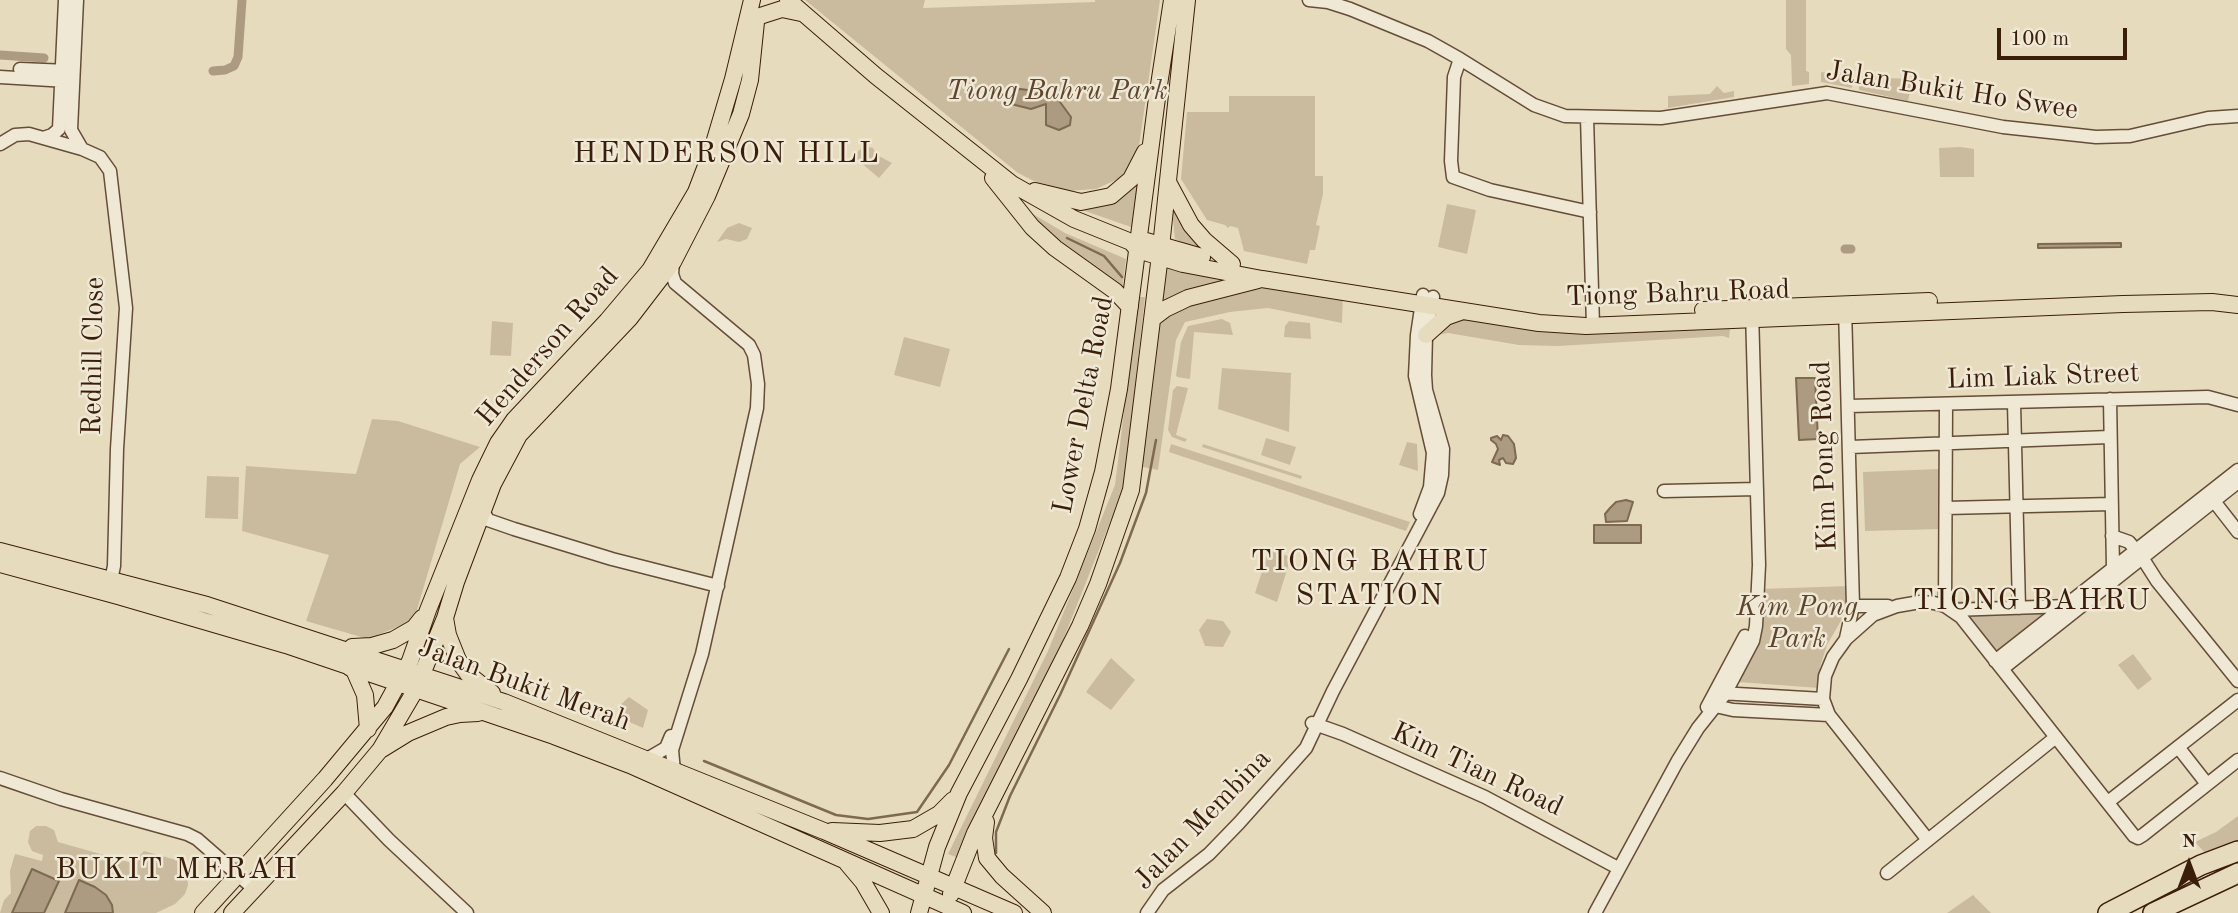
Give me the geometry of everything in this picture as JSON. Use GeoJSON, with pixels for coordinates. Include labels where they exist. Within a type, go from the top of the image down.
{"type":"FeatureCollection","features":[{"type":"Feature","properties":{"kind":"highway"},"geometry":{"type":"LineString","coordinates":[[2108,913],[2201,865],[2238,851]]}},
{"type":"Feature","properties":{"kind":"highway"},"geometry":{"type":"LineString","coordinates":[[2153,913],[2238,873]]}},
{"type":"Feature","properties":{"kind":"main road","name":"Henderson Road"},"geometry":{"type":"LineString","coordinates":[[203,913],[411,679],[428,610],[480,480],[498,443],[514,420],[607,321],[650,270],[696,192],[725,111],[750,0]]}},
{"type":"Feature","properties":{"kind":"main road","name":"Henderson Road"},"geometry":{"type":"LineString","coordinates":[[232,913],[344,793],[380,750],[411,679],[445,618],[493,484],[519,435],[604,347],[673,262],[707,196],[741,114],[750,80],[760,0]]}},
{"type":"Feature","properties":{"kind":"main road","name":"Tiong Bahru Road"},"geometry":{"type":"LineString","coordinates":[[788,0],[876,76],[1012,184],[1074,219],[1136,244],[1262,279],[1593,320]]}},
{"type":"Feature","properties":{"kind":"main road","name":"Lower Delta Road"},"geometry":{"type":"LineString","coordinates":[[919,913],[937,847],[960,793],[1068,578],[1087,529],[1103,472],[1119,389],[1136,244],[1172,0]]}},
{"type":"Feature","properties":{"kind":"main road","name":"Lower Delta Road"},"geometry":{"type":"LineString","coordinates":[[946,909],[975,833],[1080,626],[1098,584],[1131,490],[1153,318],[1187,0]]}},
{"type":"Feature","properties":{"kind":"main road"},"geometry":{"type":"LineString","coordinates":[[757,17],[782,9],[807,15]]}},
{"type":"Feature","properties":{"kind":"main road"},"geometry":{"type":"LineString","coordinates":[[1012,184],[1081,202],[1111,196],[1130,179],[1152,137]]}},
{"type":"Feature","properties":{"kind":"main road"},"geometry":{"type":"LineString","coordinates":[[984,164],[1032,227],[1055,248],[1115,291],[1130,307]]}},
{"type":"Feature","properties":{"kind":"main road"},"geometry":{"type":"LineString","coordinates":[[1168,182],[1191,225],[1232,264]]}},
{"type":"Feature","properties":{"kind":"main road","name":"Tiong Bahru Road"},"geometry":{"type":"LineString","coordinates":[[1160,252],[1539,323],[2178,294],[2238,297]]}},
{"type":"Feature","properties":{"kind":"main road"},"geometry":{"type":"LineString","coordinates":[[1153,318],[1188,298],[1262,279]]}},
{"type":"Feature","properties":{"kind":"main road","name":"Tiong Bahru Road"},"geometry":{"type":"LineString","coordinates":[[1845,309],[2212,302],[2238,305]]}},
{"type":"Feature","properties":{"kind":"main road"},"geometry":{"type":"LineString","coordinates":[[1426,335],[1446,317],[1465,310]]}},
{"type":"Feature","properties":{"kind":"main road","name":"Jalan Bukit Merah"},"geometry":{"type":"LineString","coordinates":[[0,551],[207,606],[341,648],[486,713],[594,750],[925,896],[946,909],[963,913]]}},
{"type":"Feature","properties":{"kind":"main road","name":"Jalan Bukit Merah"},"geometry":{"type":"LineString","coordinates":[[0,564],[179,614],[347,666],[504,702],[824,831],[1014,913]]}},
{"type":"Feature","properties":{"kind":"main road"},"geometry":{"type":"LineString","coordinates":[[341,648],[384,644],[414,628],[428,610]]}},
{"type":"Feature","properties":{"kind":"main road"},"geometry":{"type":"LineString","coordinates":[[445,618],[457,660],[468,674],[504,702]]}},
{"type":"Feature","properties":{"kind":"main road"},"geometry":{"type":"LineString","coordinates":[[347,666],[354,670],[365,695],[368,729]]}},
{"type":"Feature","properties":{"kind":"main road"},"geometry":{"type":"LineString","coordinates":[[380,750],[408,733],[446,717],[486,713]]}},
{"type":"Feature","properties":{"kind":"main road"},"geometry":{"type":"LineString","coordinates":[[824,831],[880,833],[913,829],[939,814],[960,793]]}},
{"type":"Feature","properties":{"kind":"main road"},"geometry":{"type":"LineString","coordinates":[[989,809],[984,838],[988,858],[1002,876],[1043,913]]}},
{"type":"Feature","properties":{"kind":"main road"},"geometry":{"type":"LineString","coordinates":[[846,861],[863,882],[881,913]]}},
{"type":"Feature","properties":{"kind":"street"},"geometry":{"type":"LineString","coordinates":[[65,0],[71,130],[82,149]]}},
{"type":"Feature","properties":{"kind":"street"},"geometry":{"type":"LineString","coordinates":[[43,138],[59,129],[77,0]]}},
{"type":"Feature","properties":{"kind":"street","name":"Jalan Bukit Ho Swee"},"geometry":{"type":"LineString","coordinates":[[1309,0],[1328,2],[1372,17],[1434,44],[1542,110],[1565,117],[1661,118],[1827,93],[2003,127],[2104,137],[2142,134],[2208,118],[2238,116]]}},
{"type":"Feature","properties":{"kind":"street"},"geometry":{"type":"LineString","coordinates":[[1460,59],[1454,78],[1451,160],[1453,177],[1490,190],[1590,212]]}},
{"type":"Feature","properties":{"kind":"street"},"geometry":{"type":"LineString","coordinates":[[0,68],[67,76]]}},
{"type":"Feature","properties":{"kind":"street"},"geometry":{"type":"LineString","coordinates":[[0,77],[67,76]]}},
{"type":"Feature","properties":{"kind":"street"},"geometry":{"type":"LineString","coordinates":[[1587,117],[1593,320]]}},
{"type":"Feature","properties":{"kind":"street","name":"Redhill Close"},"geometry":{"type":"LineString","coordinates":[[0,144],[15,135],[43,138],[100,157],[110,171],[126,308],[117,449],[114,566],[111,580]]}},
{"type":"Feature","properties":{"kind":"street"},"geometry":{"type":"LineString","coordinates":[[647,759],[659,753],[670,741],[688,688],[715,588],[757,408],[757,369],[749,345],[675,283],[672,274],[673,262]]}},
{"type":"Feature","properties":{"kind":"street"},"geometry":{"type":"LineString","coordinates":[[652,291],[671,288],[705,312],[745,347],[752,366],[752,407],[700,661],[674,743],[674,771]]}},
{"type":"Feature","properties":{"kind":"street","name":"Jalan Membina"},"geometry":{"type":"LineString","coordinates":[[1140,913],[1159,887],[1206,850],[1301,745],[1424,514],[1438,494],[1443,465],[1440,436],[1426,390],[1427,300]]}},
{"type":"Feature","properties":{"kind":"street","name":"Jalan Membina"},"geometry":{"type":"LineString","coordinates":[[1424,514],[1433,453],[1415,376],[1427,300]]}},
{"type":"Feature","properties":{"kind":"street","name":"Kim Pong Road"},"geometry":{"type":"LineString","coordinates":[[1845,309],[1853,606],[1846,639]]}},
{"type":"Feature","properties":{"kind":"street"},"geometry":{"type":"LineString","coordinates":[[1595,913],[1698,718],[1712,706],[1735,678],[1750,648],[1756,626],[1748,313]]}},
{"type":"Feature","properties":{"kind":"street","name":"Lim Liak Street"},"geometry":{"type":"LineString","coordinates":[[1849,406],[2208,397],[2238,405]]}},
{"type":"Feature","properties":{"kind":"street"},"geometry":{"type":"LineString","coordinates":[[2110,399],[2113,569]]}},
{"type":"Feature","properties":{"kind":"street"},"geometry":{"type":"LineString","coordinates":[[2014,403],[2019,608]]}},
{"type":"Feature","properties":{"kind":"street"},"geometry":{"type":"LineString","coordinates":[[1946,404],[1949,608]]}},
{"type":"Feature","properties":{"kind":"street"},"geometry":{"type":"LineString","coordinates":[[1850,447],[2109,438]]}},
{"type":"Feature","properties":{"kind":"street"},"geometry":{"type":"LineString","coordinates":[[1999,665],[2138,559],[2211,497],[2238,470]]}},
{"type":"Feature","properties":{"kind":"street"},"geometry":{"type":"LineString","coordinates":[[2211,497],[2238,482]]}},
{"type":"Feature","properties":{"kind":"street"},"geometry":{"type":"LineString","coordinates":[[1664,491],[1753,489]]}},
{"type":"Feature","properties":{"kind":"street"},"geometry":{"type":"LineString","coordinates":[[2211,497],[2238,532]]}},
{"type":"Feature","properties":{"kind":"street"},"geometry":{"type":"LineString","coordinates":[[1946,508],[2111,503]]}},
{"type":"Feature","properties":{"kind":"street"},"geometry":{"type":"LineString","coordinates":[[480,518],[715,588]]}},
{"type":"Feature","properties":{"kind":"street"},"geometry":{"type":"LineString","coordinates":[[2112,536],[2129,542],[2138,559],[2238,681]]}},
{"type":"Feature","properties":{"kind":"street"},"geometry":{"type":"LineString","coordinates":[[1999,665],[2113,569],[2138,559]]}},
{"type":"Feature","properties":{"kind":"street"},"geometry":{"type":"LineString","coordinates":[[1721,693],[1749,624],[1755,565]]}},
{"type":"Feature","properties":{"kind":"street"},"geometry":{"type":"LineString","coordinates":[[1928,840],[1829,715],[1823,699],[1825,676],[1833,657],[1846,639],[1873,615],[1920,601],[1949,608],[2068,606]]}},
{"type":"Feature","properties":{"kind":"street"},"geometry":{"type":"LineString","coordinates":[[1853,606],[1897,606]]}},
{"type":"Feature","properties":{"kind":"street"},"geometry":{"type":"LineString","coordinates":[[1949,608],[1961,617],[2134,836],[2138,838],[2238,760]]}},
{"type":"Feature","properties":{"kind":"street"},"geometry":{"type":"LineString","coordinates":[[1735,678],[1744,696]]}},
{"type":"Feature","properties":{"kind":"street"},"geometry":{"type":"LineString","coordinates":[[1721,693],[1823,699]]}},
{"type":"Feature","properties":{"kind":"street"},"geometry":{"type":"LineString","coordinates":[[2108,803],[2238,700]]}},
{"type":"Feature","properties":{"kind":"street"},"geometry":{"type":"LineString","coordinates":[[1712,706],[1733,710],[1829,715]]}},
{"type":"Feature","properties":{"kind":"street","name":"Jalan Membina"},"geometry":{"type":"LineString","coordinates":[[1147,913],[1163,890],[1209,854],[1270,790],[1306,748],[1314,723]]}},
{"type":"Feature","properties":{"kind":"street","name":"Kim Tian Road"},"geometry":{"type":"LineString","coordinates":[[1314,723],[1485,797],[1619,868]]}},
{"type":"Feature","properties":{"kind":"street"},"geometry":{"type":"LineString","coordinates":[[1887,873],[2056,737]]}},
{"type":"Feature","properties":{"kind":"street"},"geometry":{"type":"LineString","coordinates":[[2178,747],[2207,784]]}},
{"type":"Feature","properties":{"kind":"street"},"geometry":{"type":"LineString","coordinates":[[0,778],[61,799],[187,834],[197,839],[253,888]]}},
{"type":"Feature","properties":{"kind":"street"},"geometry":{"type":"LineString","coordinates":[[344,793],[389,840],[467,913]]}},
{"type":"Feature","properties":{"kind":"green space","name":"Tiong Bahru Park"},"geometry":{"type":"Polygon","coordinates":[[[805,0],[925,0],[923,8],[1095,0],[1160,0],[1138,153],[1131,167],[1118,179],[1096,189],[1067,191],[1034,181],[1018,173],[805,0]]]}},
{"type":"Feature","properties":{"kind":"green space"},"geometry":{"type":"Polygon","coordinates":[[[1786,0],[1806,0],[1806,71],[1809,72],[1809,84],[1792,86],[1791,55],[1786,49],[1786,0]]]}},
{"type":"Feature","properties":{"kind":"green space"},"geometry":{"type":"Polygon","coordinates":[[[1821,72],[1852,75],[1852,88],[1821,82],[1821,72]]]}},
{"type":"Feature","properties":{"kind":"green space"},"geometry":{"type":"Polygon","coordinates":[[[1859,73],[1883,73],[1884,78],[1913,79],[1908,101],[1859,90],[1859,73]]]}},
{"type":"Feature","properties":{"kind":"green space"},"geometry":{"type":"Polygon","coordinates":[[[1717,86],[1724,93],[1734,91],[1734,97],[1668,108],[1668,96],[1710,94],[1717,86]]]}},
{"type":"Feature","properties":{"kind":"green space"},"geometry":{"type":"Polygon","coordinates":[[[1229,96],[1315,96],[1315,176],[1323,176],[1323,194],[1316,225],[1320,226],[1315,250],[1310,250],[1307,264],[1244,251],[1238,228],[1228,228],[1207,220],[1181,179],[1187,112],[1229,112],[1229,96]]]}},
{"type":"Feature","properties":{"kind":"green space"},"geometry":{"type":"Polygon","coordinates":[[[864,146],[873,148],[877,155],[892,163],[879,178],[853,156],[864,146]]]}},
{"type":"Feature","properties":{"kind":"green space"},"geometry":{"type":"Polygon","coordinates":[[[1939,148],[1974,149],[1974,177],[1940,177],[1939,148]]]}},
{"type":"Feature","properties":{"kind":"green space"},"geometry":{"type":"Polygon","coordinates":[[[1139,174],[1131,227],[1039,195],[1103,199],[1139,174]]]}},
{"type":"Feature","properties":{"kind":"green space"},"geometry":{"type":"Polygon","coordinates":[[[1171,199],[1215,256],[1175,239],[1171,199]]]}},
{"type":"Feature","properties":{"kind":"green space"},"geometry":{"type":"Polygon","coordinates":[[[1447,204],[1476,210],[1467,254],[1438,247],[1447,204]]]}},
{"type":"Feature","properties":{"kind":"green space"},"geometry":{"type":"Polygon","coordinates":[[[1023,208],[1065,233],[1126,259],[1122,291],[1059,244],[1023,208]]]}},
{"type":"Feature","properties":{"kind":"green space"},"geometry":{"type":"Polygon","coordinates":[[[739,223],[752,228],[747,239],[739,242],[726,239],[717,242],[727,228],[739,223]]]}},
{"type":"Feature","properties":{"kind":"green space"},"geometry":{"type":"Polygon","coordinates":[[[1161,267],[1343,294],[1342,323],[1268,308],[1230,312],[1185,322],[1176,340],[1158,470],[1138,466],[1161,267]]]}},
{"type":"Feature","properties":{"kind":"green space"},"geometry":{"type":"Polygon","coordinates":[[[1138,297],[1145,297],[1124,487],[1057,655],[956,857],[948,854],[1048,651],[1115,485],[1138,297]]]}},
{"type":"Feature","properties":{"kind":"green space"},"geometry":{"type":"Polygon","coordinates":[[[1466,318],[1527,329],[1585,332],[1730,329],[1729,338],[1723,336],[1558,346],[1519,345],[1448,333],[1438,335],[1454,320],[1466,318]]]}},
{"type":"Feature","properties":{"kind":"green space"},"geometry":{"type":"Polygon","coordinates":[[[1222,319],[1230,323],[1233,335],[1194,332],[1190,379],[1177,377],[1181,342],[1188,326],[1222,319]]]}},
{"type":"Feature","properties":{"kind":"green space"},"geometry":{"type":"Polygon","coordinates":[[[492,321],[513,323],[511,356],[490,355],[492,321]]]}},
{"type":"Feature","properties":{"kind":"green space"},"geometry":{"type":"Polygon","coordinates":[[[1289,321],[1310,323],[1311,339],[1284,337],[1285,326],[1289,321]]]}},
{"type":"Feature","properties":{"kind":"green space"},"geometry":{"type":"Polygon","coordinates":[[[904,337],[950,349],[940,387],[894,375],[904,337]]]}},
{"type":"Feature","properties":{"kind":"green space"},"geometry":{"type":"Polygon","coordinates":[[[1222,368],[1291,373],[1289,432],[1218,409],[1222,368]]]}},
{"type":"Feature","properties":{"kind":"green space"},"geometry":{"type":"Polygon","coordinates":[[[1177,386],[1188,388],[1176,435],[1187,439],[1185,442],[1172,437],[1168,430],[1173,390],[1177,386]]]}},
{"type":"Feature","properties":{"kind":"green space"},"geometry":{"type":"Polygon","coordinates":[[[372,419],[398,421],[480,447],[460,464],[414,620],[368,639],[306,621],[329,555],[242,531],[246,466],[356,474],[372,419]]]}},
{"type":"Feature","properties":{"kind":"green space"},"geometry":{"type":"Polygon","coordinates":[[[1266,438],[1296,447],[1290,465],[1261,455],[1266,438]]]}},
{"type":"Feature","properties":{"kind":"green space"},"geometry":{"type":"Polygon","coordinates":[[[1407,442],[1417,444],[1418,471],[1399,465],[1407,442]]]}},
{"type":"Feature","properties":{"kind":"green space"},"geometry":{"type":"Polygon","coordinates":[[[1171,444],[1410,522],[1406,531],[1169,452],[1171,444]]]}},
{"type":"Feature","properties":{"kind":"green space"},"geometry":{"type":"Polygon","coordinates":[[[1203,444],[1302,476],[1301,479],[1202,447],[1203,444]]]}},
{"type":"Feature","properties":{"kind":"green space"},"geometry":{"type":"Polygon","coordinates":[[[1939,469],[1941,529],[1865,531],[1863,472],[1939,469]]]}},
{"type":"Feature","properties":{"kind":"green space"},"geometry":{"type":"Polygon","coordinates":[[[207,476],[239,477],[238,519],[205,518],[207,476]]]}},
{"type":"Feature","properties":{"kind":"green space"},"geometry":{"type":"Polygon","coordinates":[[[1269,550],[1291,557],[1277,602],[1255,593],[1269,550]]]}},
{"type":"Feature","properties":{"kind":"green space","name":"Kim Pong Park"},"geometry":{"type":"Polygon","coordinates":[[[1849,586],[1850,605],[1827,645],[1820,667],[1819,688],[1738,682],[1755,647],[1760,589],[1849,586]]]}},
{"type":"Feature","properties":{"kind":"green space"},"geometry":{"type":"Polygon","coordinates":[[[2064,599],[1996,654],[1957,601],[2064,599]]]}},
{"type":"Feature","properties":{"kind":"green space"},"geometry":{"type":"Polygon","coordinates":[[[1207,619],[1223,621],[1231,632],[1223,647],[1205,646],[1199,630],[1207,619]]]}},
{"type":"Feature","properties":{"kind":"green space"},"geometry":{"type":"Polygon","coordinates":[[[2133,654],[2152,679],[2138,690],[2118,665],[2133,654]]]}},
{"type":"Feature","properties":{"kind":"green space"},"geometry":{"type":"Polygon","coordinates":[[[1111,658],[1135,680],[1111,710],[1086,692],[1111,658]]]}},
{"type":"Feature","properties":{"kind":"green space"},"geometry":{"type":"Polygon","coordinates":[[[629,697],[648,710],[643,728],[627,721],[617,708],[629,697]]]}},
{"type":"Feature","properties":{"kind":"green space"},"geometry":{"type":"Polygon","coordinates":[[[2238,816],[2238,842],[2207,855],[2195,842],[2216,832],[2238,816]]]}},
{"type":"Feature","properties":{"kind":"green space"},"geometry":{"type":"Polygon","coordinates":[[[36,826],[46,826],[54,830],[58,842],[132,863],[144,851],[180,861],[187,875],[185,894],[175,904],[156,913],[113,913],[112,905],[80,881],[65,913],[44,913],[59,881],[33,869],[12,913],[0,913],[4,900],[11,893],[10,871],[15,854],[42,861],[43,855],[32,851],[28,842],[30,831],[36,826]]]}},
{"type":"Feature","properties":{"kind":"green space"},"geometry":{"type":"Polygon","coordinates":[[[1973,895],[1991,913],[1947,913],[1973,895]]]}},
{"type":"Feature","properties":{"kind":"shaded area"},"geometry":{"type":"Polygon","coordinates":[[[1020,89],[1028,90],[1034,95],[1042,91],[1057,92],[1060,102],[1071,117],[1070,125],[1059,130],[1046,125],[1046,104],[1031,109],[1011,104],[1008,94],[1020,89]]]}},
{"type":"Feature","properties":{"kind":"shaded area"},"geometry":{"type":"Polygon","coordinates":[[[2121,243],[2121,247],[2038,248],[2038,244],[2121,243]]]}},
{"type":"Feature","properties":{"kind":"shaded area"},"geometry":{"type":"Polygon","coordinates":[[[1796,378],[1815,378],[1818,439],[1799,440],[1796,378]]]}},
{"type":"Feature","properties":{"kind":"shaded area"},"geometry":{"type":"Polygon","coordinates":[[[1503,435],[1508,436],[1514,444],[1516,458],[1513,464],[1506,463],[1503,458],[1499,460],[1500,465],[1492,462],[1498,449],[1491,438],[1497,436],[1501,440],[1503,435]]]}},
{"type":"Feature","properties":{"kind":"shaded area"},"geometry":{"type":"Polygon","coordinates":[[[1616,502],[1633,502],[1627,521],[1606,522],[1605,514],[1610,508],[1616,502]]]}},
{"type":"Feature","properties":{"kind":"shaded area"},"geometry":{"type":"Polygon","coordinates":[[[1594,525],[1641,525],[1641,543],[1594,543],[1594,525]]]}},
{"type":"Feature","properties":{"kind":"shaded area"},"geometry":{"type":"Polygon","coordinates":[[[32,869],[59,881],[44,913],[12,913],[32,869]]]}},
{"type":"Feature","properties":{"kind":"shaded area"},"geometry":{"type":"Polygon","coordinates":[[[79,880],[106,895],[113,913],[65,913],[79,880]]]}},
{"type":"Feature","properties":{"kind":"waterway"},"geometry":{"type":"LineString","coordinates":[[213,71],[234,66],[238,57],[242,0]]}},
{"type":"Feature","properties":{"kind":"waterway"},"geometry":{"type":"LineString","coordinates":[[0,55],[44,58]]}},
{"type":"Feature","properties":{"kind":"waterway"},"geometry":{"type":"LineString","coordinates":[[1067,238],[1104,256],[1122,277]]}},
{"type":"Feature","properties":{"kind":"waterway"},"geometry":{"type":"LineString","coordinates":[[1845,249],[1851,249]]}},
{"type":"Feature","properties":{"kind":"waterway"},"geometry":{"type":"LineString","coordinates":[[996,853],[996,832],[1010,796],[1120,563],[1146,493],[1156,440]]}},
{"type":"Feature","properties":{"kind":"waterway"},"geometry":{"type":"LineString","coordinates":[[704,761],[836,815],[868,819],[917,812],[949,765],[1009,649]]}},
{"type":"Feature","properties":{"kind":"district","name":"HENDERSON HILL"},"geometry":{"type":"Point","coordinates":[727,154]}},
{"type":"Feature","properties":{"kind":"district","name":"TIONG BAHRU STATION"},"geometry":{"type":"Point","coordinates":[1370,579]}},
{"type":"Feature","properties":{"kind":"district","name":"TIONG BAHRU"},"geometry":{"type":"Point","coordinates":[2032,601]}},
{"type":"Feature","properties":{"kind":"district","name":"BUKIT MERAH"},"geometry":{"type":"Point","coordinates":[177,870]}}]}
